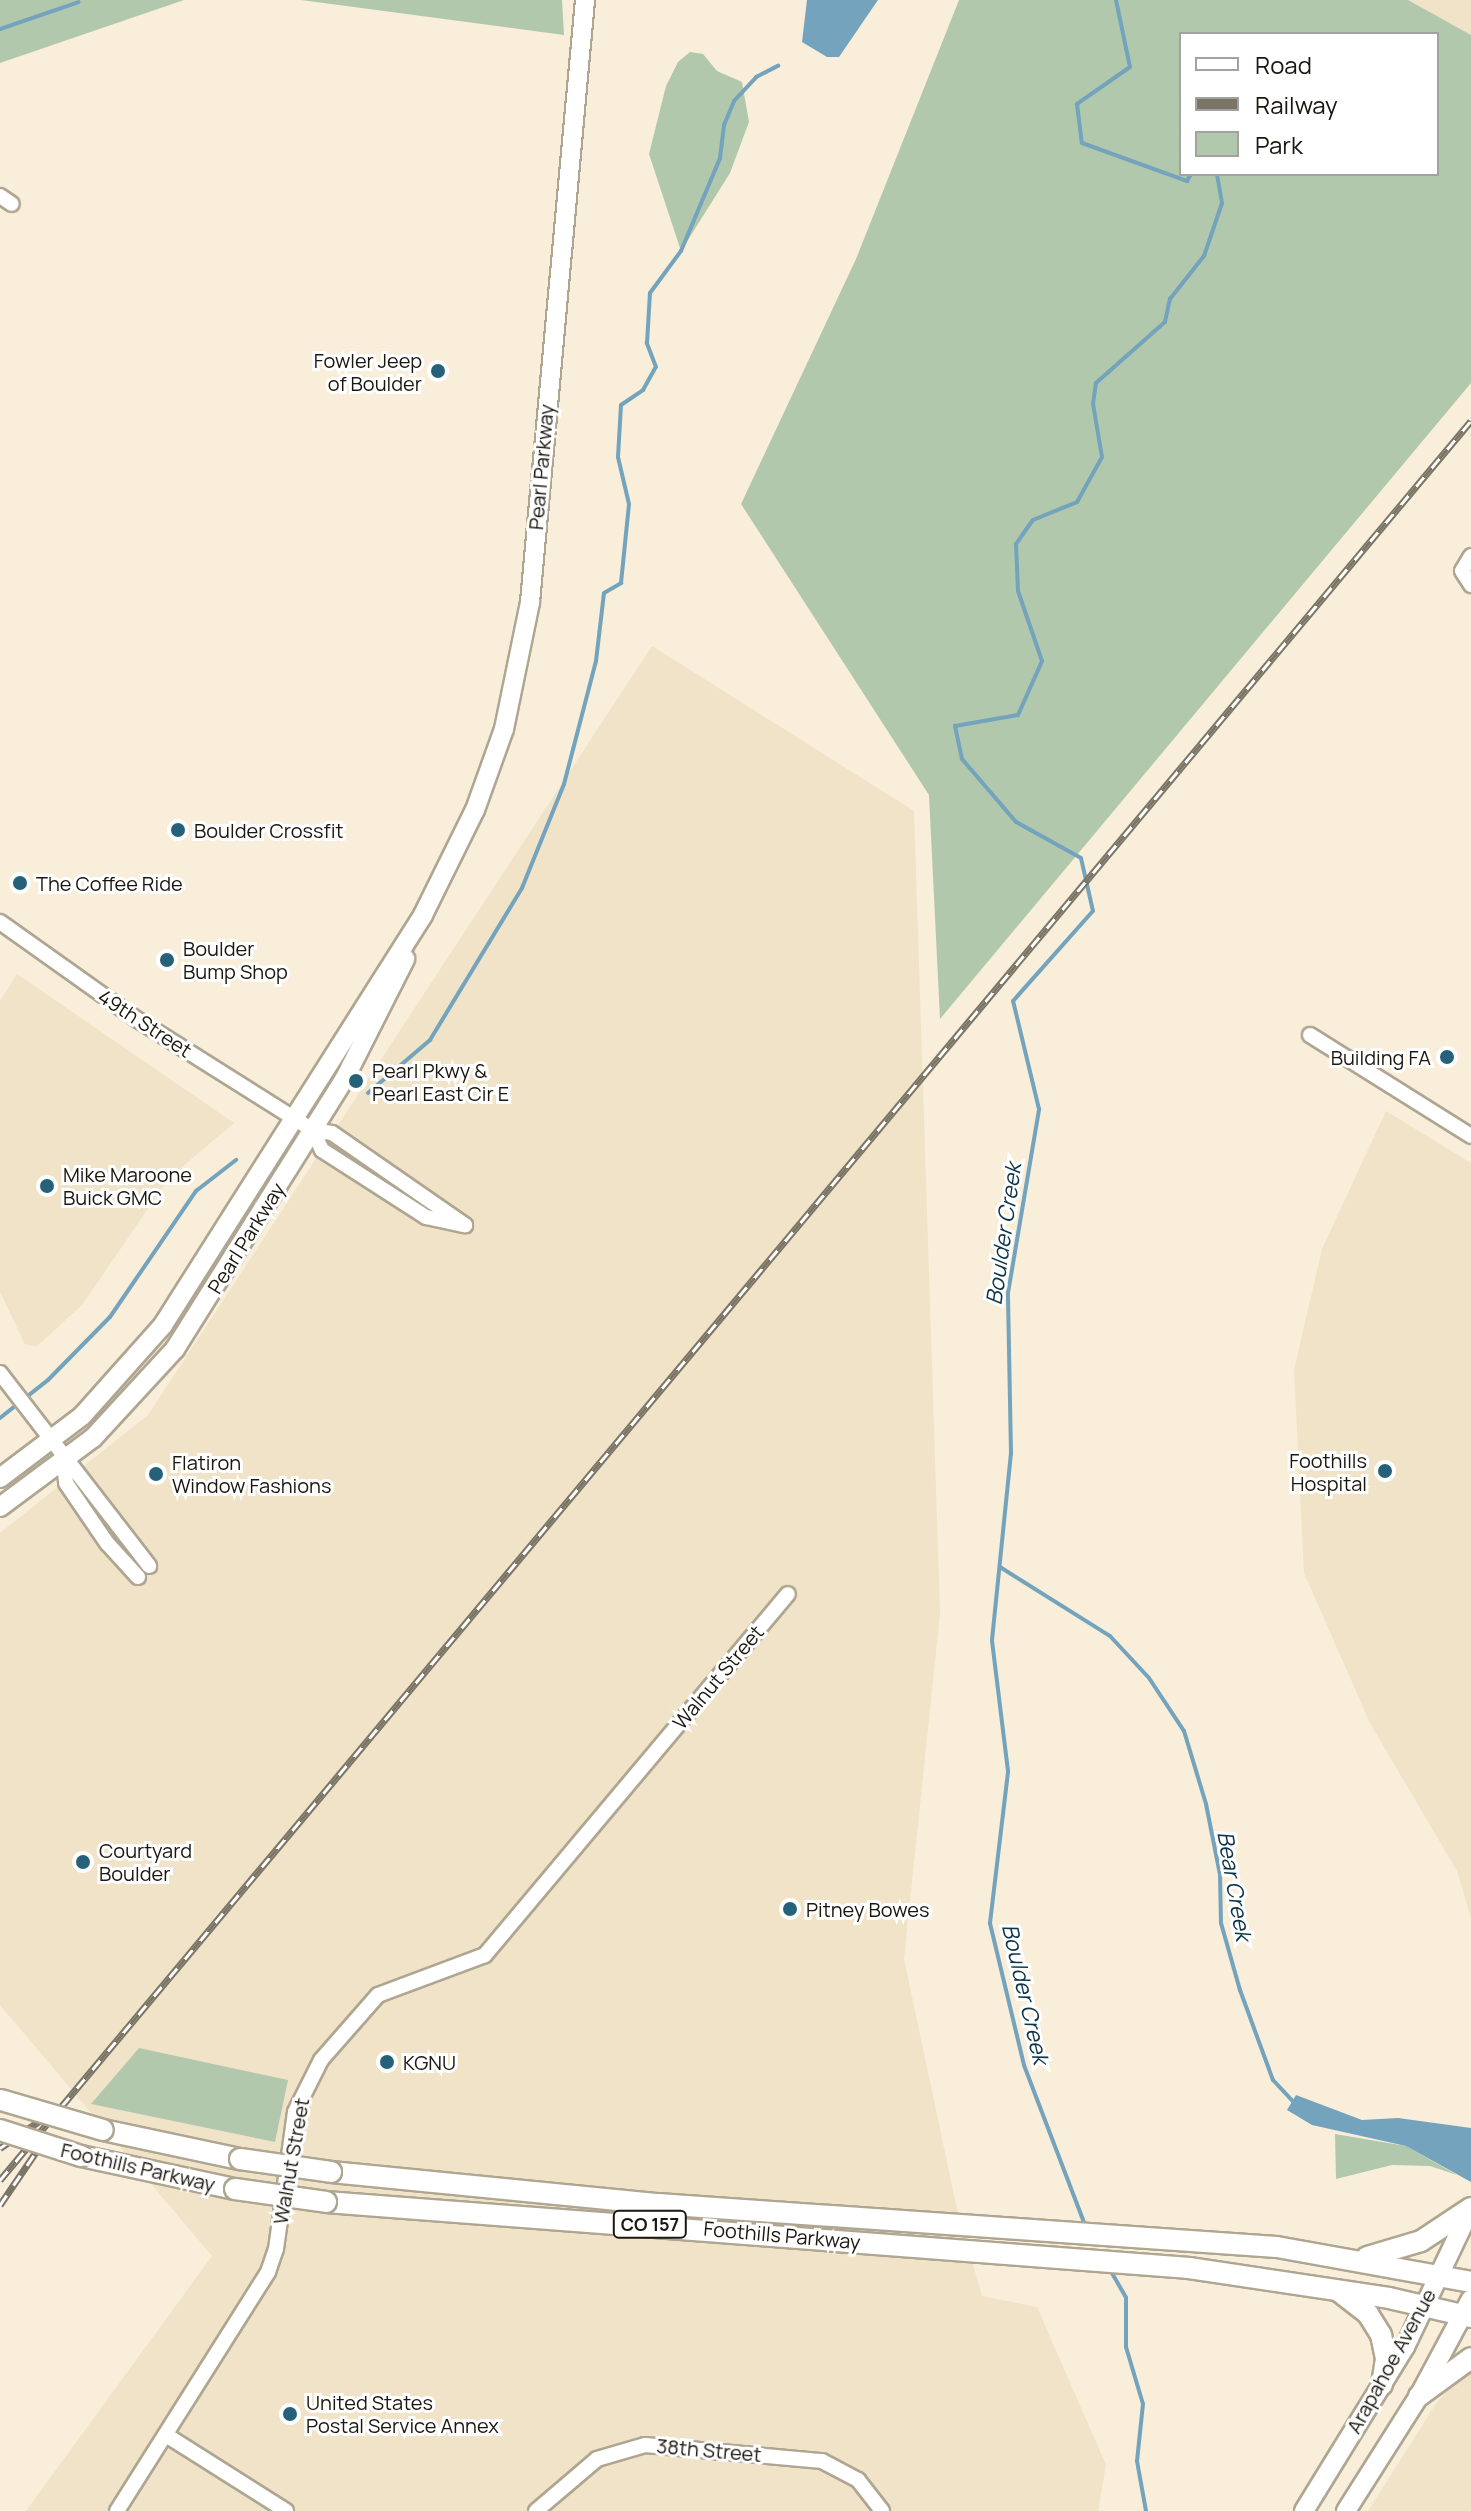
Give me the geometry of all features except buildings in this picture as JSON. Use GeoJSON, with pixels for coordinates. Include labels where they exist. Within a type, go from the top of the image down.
{"type":"FeatureCollection","features":[{"type":"Feature","properties":{"kind":"highway","name":"Foothills Parkway"},"geometry":{"type":"LineString","coordinates":[[0,2100],[103,2130],[240,2159],[331,2172],[571,2197],[1176,2239],[1358,2259],[1471,2282]]}},
{"type":"Feature","properties":{"kind":"highway","name":"Foothills Parkway"},"geometry":{"type":"LineString","coordinates":[[0,2130],[81,2156],[235,2189],[326,2202],[1189,2268],[1468,2310]]}},
{"type":"Feature","properties":{"kind":"highway"},"geometry":{"type":"LineString","coordinates":[[1358,2259],[1421,2241],[1471,2208]]}},
{"type":"Feature","properties":{"kind":"highway"},"geometry":{"type":"LineString","coordinates":[[1336,2290],[1362,2308],[1381,2335],[1386,2359],[1382,2385]]}},
{"type":"Feature","properties":{"kind":"highway"},"geometry":{"type":"LineString","coordinates":[[1419,2396],[1471,2358]]}},
{"type":"Feature","properties":{"kind":"main road","name":"Pearl Parkway"},"geometry":{"type":"LineString","coordinates":[[0,1507],[64,1463],[119,1414],[175,1349],[313,1130],[382,1012],[423,915],[489,775],[522,648],[585,0]]}},
{"type":"Feature","properties":{"kind":"main road","name":"Pearl Parkway"},"geometry":{"type":"LineString","coordinates":[[0,1478],[50,1444],[102,1398],[163,1325],[423,915]]}},
{"type":"Feature","properties":{"kind":"main road","name":"Arapahoe Avenue"},"geometry":{"type":"LineString","coordinates":[[1304,2511],[1382,2385],[1426,2306],[1471,2208]]}},
{"type":"Feature","properties":{"kind":"main road","name":"Arapahoe Avenue"},"geometry":{"type":"LineString","coordinates":[[1346,2511],[1419,2396],[1468,2310]]}},
{"type":"Feature","properties":{"kind":"street"},"geometry":{"type":"LineString","coordinates":[[1471,556],[1462,571],[1471,585]]}},
{"type":"Feature","properties":{"kind":"street","name":"49th Street"},"geometry":{"type":"LineString","coordinates":[[0,922],[138,1020],[313,1130]]}},
{"type":"Feature","properties":{"kind":"street"},"geometry":{"type":"LineString","coordinates":[[1310,1035],[1471,1136]]}},
{"type":"Feature","properties":{"kind":"street"},"geometry":{"type":"LineString","coordinates":[[313,1130],[332,1133],[465,1225],[426,1217],[322,1150],[313,1130]]}},
{"type":"Feature","properties":{"kind":"street"},"geometry":{"type":"LineString","coordinates":[[0,1373],[143,1572]]}},
{"type":"Feature","properties":{"kind":"street","name":"Walnut Street"},"geometry":{"type":"LineString","coordinates":[[117,2511],[271,2266],[295,2112],[316,2067],[378,1995],[485,1955],[788,1594]]}},
{"type":"Feature","properties":{"kind":"street"},"geometry":{"type":"LineString","coordinates":[[166,2435],[286,2511]]}},
{"type":"Feature","properties":{"kind":"street","name":"38th Street"},"geometry":{"type":"LineString","coordinates":[[536,2511],[597,2459],[645,2445],[822,2461],[858,2480],[882,2511]]}},
{"type":"Feature","properties":{"kind":"shaded area"},"geometry":{"type":"Polygon","coordinates":[[[1408,0],[1471,0],[1471,35],[1414,4],[1408,0]]]}},
{"type":"Feature","properties":{"kind":"shaded area"},"geometry":{"type":"Polygon","coordinates":[[[652,646],[914,811],[940,1613],[904,1959],[957,2209],[982,2296],[1037,2307],[1106,2465],[1098,2511],[26,2511],[212,2256],[0,2005],[0,1533],[148,1415],[652,646]]]}},
{"type":"Feature","properties":{"kind":"shaded area"},"geometry":{"type":"Polygon","coordinates":[[[17,974],[234,1123],[169,1178],[82,1305],[36,1347],[25,1344],[0,1292],[0,1001],[17,974]]]}},
{"type":"Feature","properties":{"kind":"shaded area","name":"Foothills Hospital"},"geometry":{"type":"Polygon","coordinates":[[[1386,1111],[1471,1163],[1471,1918],[1457,1871],[1370,1723],[1304,1573],[1294,1370],[1322,1249],[1386,1111]]]}},
{"type":"Feature","properties":{"kind":"shaded area"},"geometry":{"type":"Polygon","coordinates":[[[1471,2366],[1471,2511],[1368,2511],[1437,2402],[1471,2366]]]}},
{"type":"Feature","properties":{"kind":"green space"},"geometry":{"type":"Polygon","coordinates":[[[0,0],[184,0],[0,63],[0,0]]]}},
{"type":"Feature","properties":{"kind":"green space"},"geometry":{"type":"Polygon","coordinates":[[[301,0],[562,0],[564,35],[301,0]]]}},
{"type":"Feature","properties":{"kind":"green space"},"geometry":{"type":"Polygon","coordinates":[[[959,0],[1408,0],[1471,35],[1471,383],[940,1019],[929,795],[741,504],[856,259],[959,0]]]}},
{"type":"Feature","properties":{"kind":"green space"},"geometry":{"type":"Polygon","coordinates":[[[690,52],[703,54],[717,71],[742,82],[749,122],[730,173],[681,251],[649,154],[666,86],[678,62],[690,52]]]}},
{"type":"Feature","properties":{"kind":"green space"},"geometry":{"type":"Polygon","coordinates":[[[139,2048],[288,2080],[275,2142],[91,2104],[139,2048]]]}},
{"type":"Feature","properties":{"kind":"green space"},"geometry":{"type":"Polygon","coordinates":[[[1335,2134],[1406,2146],[1457,2175],[1430,2166],[1392,2165],[1336,2179],[1335,2134]]]}},
{"type":"Feature","properties":{"kind":"water"},"geometry":{"type":"Polygon","coordinates":[[[807,0],[878,0],[839,57],[827,57],[802,42],[807,0]]]}},
{"type":"Feature","properties":{"kind":"water"},"geometry":{"type":"Polygon","coordinates":[[[1296,2095],[1362,2120],[1398,2118],[1471,2128],[1471,2182],[1406,2146],[1312,2125],[1287,2110],[1296,2095]]]}},
{"type":"Feature","properties":{"kind":"waterway","name":"Boulder Creek"},"geometry":{"type":"LineString","coordinates":[[1116,0],[1130,67],[1077,104],[1082,143],[1187,181],[1190,176]]}},
{"type":"Feature","properties":{"kind":"waterway"},"geometry":{"type":"LineString","coordinates":[[0,29],[79,2]]}},
{"type":"Feature","properties":{"kind":"waterway"},"geometry":{"type":"LineString","coordinates":[[368,1093],[430,1040],[522,888],[564,784],[596,661],[604,593],[621,583],[629,504],[618,457],[621,405],[643,390],[656,367],[647,343],[650,293],[681,251],[720,158],[724,125],[734,101],[756,77],[778,66]]}},
{"type":"Feature","properties":{"kind":"waterway","name":"Boulder Creek"},"geometry":{"type":"LineString","coordinates":[[1085,2225],[1024,2065],[990,1923],[1008,1771],[992,1640],[1011,1453],[1008,1293],[1039,1109],[1013,1001],[1093,911],[1081,858],[1016,822],[962,759],[955,726],[1018,715],[1042,661],[1018,591],[1016,544],[1033,520],[1077,502],[1102,457],[1093,404],[1096,383],[1165,322],[1170,299],[1204,256],[1222,203],[1217,176]]}},
{"type":"Feature","properties":{"kind":"waterway"},"geometry":{"type":"LineString","coordinates":[[0,1418],[48,1380],[110,1317],[196,1191],[236,1160]]}},
{"type":"Feature","properties":{"kind":"waterway","name":"Bear Creek"},"geometry":{"type":"LineString","coordinates":[[1000,1567],[1110,1636],[1149,1678],[1184,1731],[1206,1804],[1220,1875],[1221,1923],[1240,1990],[1273,2080],[1295,2104]]}},
{"type":"Feature","properties":{"kind":"waterway","name":"Boulder Creek"},"geometry":{"type":"LineString","coordinates":[[1109,2268],[1126,2298],[1126,2347],[1143,2404],[1137,2461],[1146,2511]]}},
{"type":"Feature","properties":{"kind":"railway"},"geometry":{"type":"LineString","coordinates":[[0,2180],[1471,421]]}},
{"type":"Feature","properties":{"kind":"railway"},"geometry":{"type":"LineString","coordinates":[[0,2148],[42,2119]]}},
{"type":"Feature","properties":{"kind":"railway"},"geometry":{"type":"LineString","coordinates":[[0,2205],[36,2152]]}},
{"type":"Feature","properties":{"kind":"place","name":"Fowler Jeep of Boulder"},"geometry":{"type":"Point","coordinates":[438,371]}},
{"type":"Feature","properties":{"kind":"place","name":"Boulder Crossfit"},"geometry":{"type":"Point","coordinates":[178,830]}},
{"type":"Feature","properties":{"kind":"place","name":"The Coffee Ride"},"geometry":{"type":"Point","coordinates":[20,883]}},
{"type":"Feature","properties":{"kind":"place","name":"Boulder Bump Shop"},"geometry":{"type":"Point","coordinates":[167,960]}},
{"type":"Feature","properties":{"kind":"place","name":"Building FA"},"geometry":{"type":"Point","coordinates":[1447,1057]}},
{"type":"Feature","properties":{"kind":"place","name":"Pearl Pkwy & Pearl East Cir E"},"geometry":{"type":"Point","coordinates":[356,1081]}},
{"type":"Feature","properties":{"kind":"place","name":"Mike Maroone Buick GMC"},"geometry":{"type":"Point","coordinates":[47,1186]}},
{"type":"Feature","properties":{"kind":"place","name":"Foothills Hospital"},"geometry":{"type":"Point","coordinates":[1385,1471]}},
{"type":"Feature","properties":{"kind":"place","name":"Flatiron Window Fashions"},"geometry":{"type":"Point","coordinates":[156,1474]}},
{"type":"Feature","properties":{"kind":"place","name":"Courtyard Boulder"},"geometry":{"type":"Point","coordinates":[83,1862]}},
{"type":"Feature","properties":{"kind":"place","name":"Pitney Bowes"},"geometry":{"type":"Point","coordinates":[790,1909]}},
{"type":"Feature","properties":{"kind":"place","name":"KGNU"},"geometry":{"type":"Point","coordinates":[387,2062]}},
{"type":"Feature","properties":{"kind":"place","name":"United States Postal Service Annex"},"geometry":{"type":"Point","coordinates":[290,2414]}}]}
